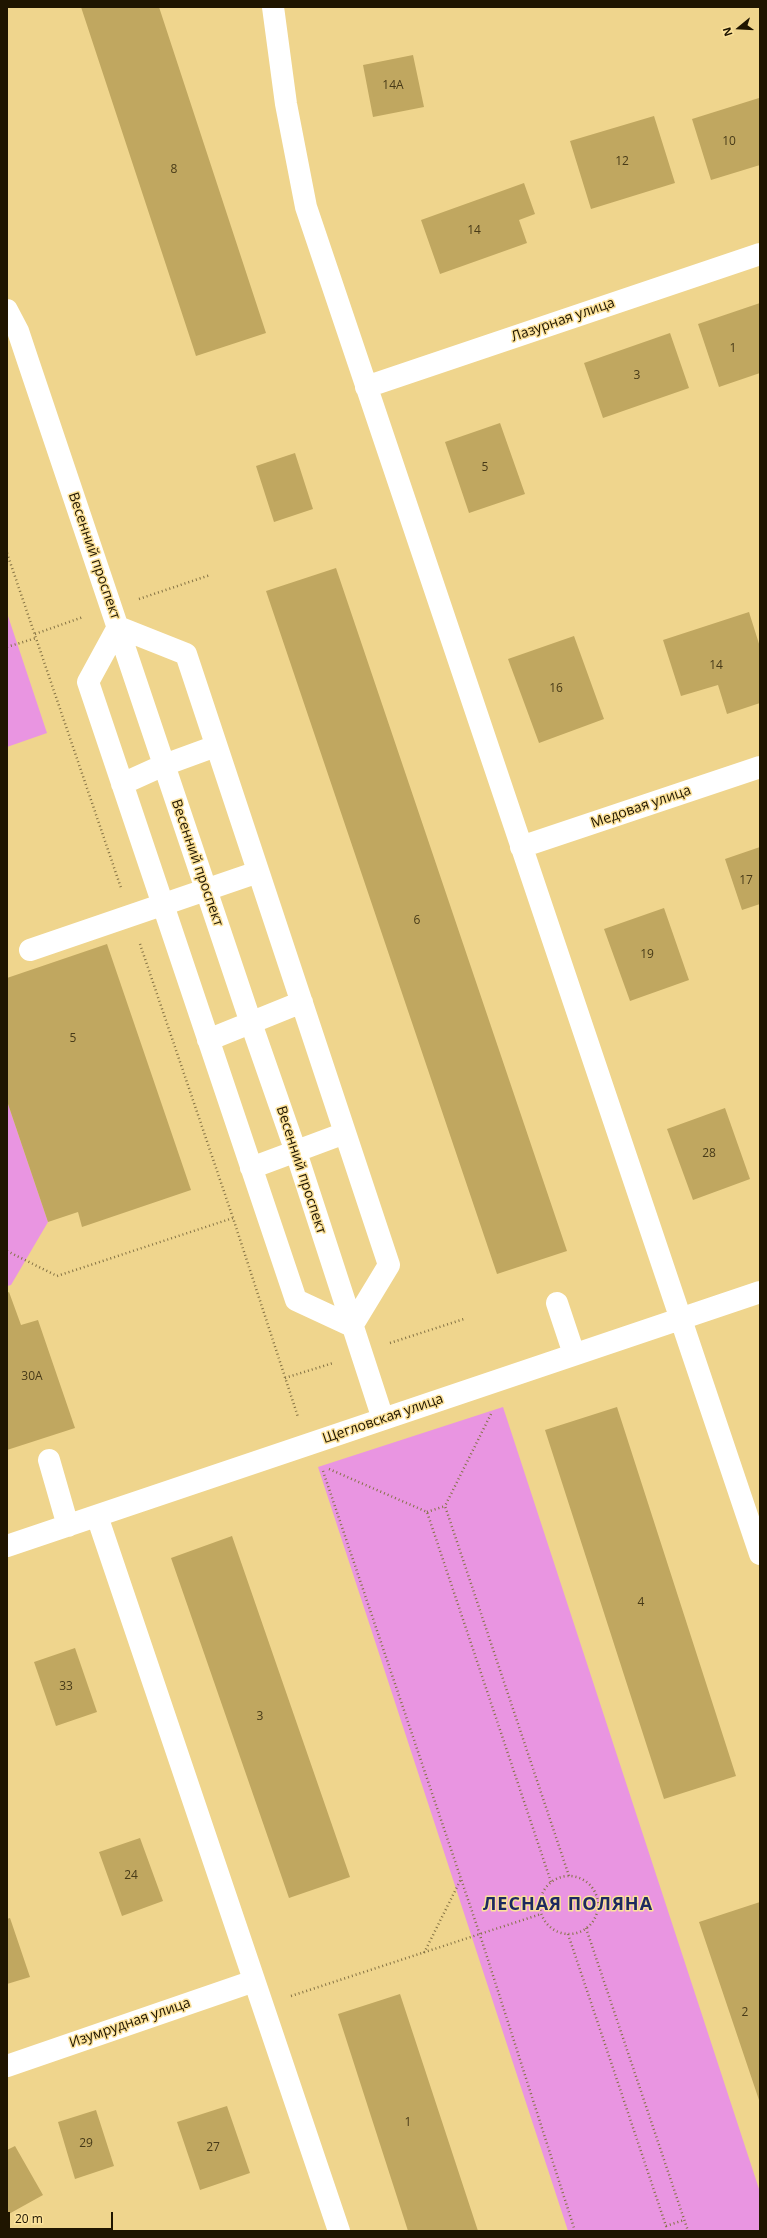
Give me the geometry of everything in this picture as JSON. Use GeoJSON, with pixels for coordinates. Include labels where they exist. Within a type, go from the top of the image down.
{"type":"FeatureCollection","features":[{"type":"Feature","properties":{"kind":"street"},"geometry":{"type":"LineString","coordinates":[[273,7],[288,111],[306,207],[760,1554]]}},
{"type":"Feature","properties":{"kind":"street","name":"Лазурная улица"},"geometry":{"type":"LineString","coordinates":[[366,387],[760,254]]}},
{"type":"Feature","properties":{"kind":"street","name":"Весенний проспект"},"geometry":{"type":"LineString","coordinates":[[7,310],[18,331],[251,1023],[296,1152],[383,1419]]}},
{"type":"Feature","properties":{"kind":"street"},"geometry":{"type":"LineString","coordinates":[[118,627],[186,654],[216,746],[389,1265],[352,1326],[296,1300],[162,904],[88,682],[118,627]]}},
{"type":"Feature","properties":{"kind":"street"},"geometry":{"type":"LineString","coordinates":[[122,784],[164,765],[216,746]]}},
{"type":"Feature","properties":{"kind":"street","name":"Медовая улица"},"geometry":{"type":"LineString","coordinates":[[521,847],[760,767]]}},
{"type":"Feature","properties":{"kind":"street"},"geometry":{"type":"LineString","coordinates":[[30,950],[258,872]]}},
{"type":"Feature","properties":{"kind":"street"},"geometry":{"type":"LineString","coordinates":[[208,1040],[302,1002]]}},
{"type":"Feature","properties":{"kind":"street"},"geometry":{"type":"LineString","coordinates":[[251,1168],[345,1133]]}},
{"type":"Feature","properties":{"kind":"street","name":"Щегловская улица"},"geometry":{"type":"LineString","coordinates":[[7,1546],[760,1292]]}},
{"type":"Feature","properties":{"kind":"street"},"geometry":{"type":"LineString","coordinates":[[557,1303],[574,1354]]}},
{"type":"Feature","properties":{"kind":"street"},"geometry":{"type":"LineString","coordinates":[[49,1460],[68,1526]]}},
{"type":"Feature","properties":{"kind":"street"},"geometry":{"type":"LineString","coordinates":[[96,1516],[339,2231]]}},
{"type":"Feature","properties":{"kind":"street","name":"Изумрудная улица"},"geometry":{"type":"LineString","coordinates":[[7,2066],[254,1981]]}},
{"type":"Feature","properties":{"kind":"path"},"geometry":{"type":"LineString","coordinates":[[7,647],[36,638]]}},
{"type":"Feature","properties":{"kind":"path"},"geometry":{"type":"LineString","coordinates":[[7,1251],[57,1276],[233,1218],[307,1444]]}},
{"type":"Feature","properties":{"kind":"path"},"geometry":{"type":"LineString","coordinates":[[511,1376],[445,1506],[427,1512],[321,1465],[480,1935],[575,2231]]}},
{"type":"Feature","properties":{"kind":"path"},"geometry":{"type":"LineString","coordinates":[[445,1506],[569,1876]]}},
{"type":"Feature","properties":{"kind":"path"},"geometry":{"type":"LineString","coordinates":[[427,1512],[551,1882]]}},
{"type":"Feature","properties":{"kind":"path"},"geometry":{"type":"LineString","coordinates":[[569,1876],[582,1878],[591,1885],[597,1896],[599,1907],[596,1918],[586,1928],[578,1933],[568,1934],[556,1931],[547,1924],[541,1914],[539,1903],[542,1892],[551,1882],[560,1877],[569,1876]]}},
{"type":"Feature","properties":{"kind":"path"},"geometry":{"type":"LineString","coordinates":[[424,1953],[461,1878]]}},
{"type":"Feature","properties":{"kind":"path"},"geometry":{"type":"LineString","coordinates":[[262,2006],[541,1914]]}},
{"type":"Feature","properties":{"kind":"path"},"geometry":{"type":"LineString","coordinates":[[586,1928],[688,2231]]}},
{"type":"Feature","properties":{"kind":"path"},"geometry":{"type":"LineString","coordinates":[[568,1934],[666,2226],[684,2220]]}},
{"type":"Feature","properties":{"kind":"shaded area"},"geometry":{"type":"Polygon","coordinates":[[[7,613],[47,733],[7,747],[7,613]]]}},
{"type":"Feature","properties":{"kind":"shaded area"},"geometry":{"type":"Polygon","coordinates":[[[7,1101],[48,1222],[11,1285],[7,1286],[7,1101]]]}},
{"type":"Feature","properties":{"kind":"shaded area"},"geometry":{"type":"Polygon","coordinates":[[[503,1407],[760,2192],[760,2231],[568,2231],[318,1467],[503,1407]]]}},
{"type":"Feature","properties":{"kind":"building"},"geometry":{"type":"Polygon","coordinates":[[[81,7],[159,7],[266,333],[196,356],[81,7]]]}},
{"type":"Feature","properties":{"kind":"building"},"geometry":{"type":"Polygon","coordinates":[[[413,55],[424,107],[373,117],[363,65],[413,55]]]}},
{"type":"Feature","properties":{"kind":"building"},"geometry":{"type":"Polygon","coordinates":[[[759,98],[760,165],[711,180],[692,119],[759,98]]]}},
{"type":"Feature","properties":{"kind":"building"},"geometry":{"type":"Polygon","coordinates":[[[654,116],[675,183],[591,209],[570,141],[654,116]]]}},
{"type":"Feature","properties":{"kind":"building"},"geometry":{"type":"Polygon","coordinates":[[[524,183],[535,214],[519,220],[527,243],[440,274],[421,220],[524,183]]]}},
{"type":"Feature","properties":{"kind":"building"},"geometry":{"type":"Polygon","coordinates":[[[760,303],[760,373],[719,387],[698,324],[760,303]]]}},
{"type":"Feature","properties":{"kind":"building"},"geometry":{"type":"Polygon","coordinates":[[[670,333],[689,388],[603,418],[584,363],[670,333]]]}},
{"type":"Feature","properties":{"kind":"building"},"geometry":{"type":"Polygon","coordinates":[[[500,423],[525,494],[469,513],[445,442],[500,423]]]}},
{"type":"Feature","properties":{"kind":"building"},"geometry":{"type":"Polygon","coordinates":[[[295,453],[313,509],[274,522],[256,466],[295,453]]]}},
{"type":"Feature","properties":{"kind":"building"},"geometry":{"type":"Polygon","coordinates":[[[336,568],[567,1251],[497,1274],[266,591],[336,568]]]}},
{"type":"Feature","properties":{"kind":"building"},"geometry":{"type":"Polygon","coordinates":[[[749,612],[760,647],[760,703],[727,714],[718,685],[681,696],[663,640],[749,612]]]}},
{"type":"Feature","properties":{"kind":"building"},"geometry":{"type":"Polygon","coordinates":[[[574,636],[604,719],[539,743],[508,659],[574,636]]]}},
{"type":"Feature","properties":{"kind":"building"},"geometry":{"type":"Polygon","coordinates":[[[760,847],[760,904],[742,910],[725,859],[760,847]]]}},
{"type":"Feature","properties":{"kind":"building"},"geometry":{"type":"Polygon","coordinates":[[[664,908],[689,980],[630,1001],[604,929],[664,908]]]}},
{"type":"Feature","properties":{"kind":"building"},"geometry":{"type":"Polygon","coordinates":[[[107,944],[191,1190],[82,1227],[78,1212],[48,1222],[7,1101],[7,978],[107,944]]]}},
{"type":"Feature","properties":{"kind":"building"},"geometry":{"type":"Polygon","coordinates":[[[725,1108],[750,1179],[693,1200],[667,1129],[725,1108]]]}},
{"type":"Feature","properties":{"kind":"building"},"geometry":{"type":"Polygon","coordinates":[[[9,1292],[21,1325],[38,1320],[75,1428],[7,1450],[7,1293],[9,1292]]]}},
{"type":"Feature","properties":{"kind":"building"},"geometry":{"type":"Polygon","coordinates":[[[617,1407],[736,1776],[664,1799],[545,1430],[617,1407]]]}},
{"type":"Feature","properties":{"kind":"building"},"geometry":{"type":"Polygon","coordinates":[[[232,1536],[350,1877],[289,1898],[171,1558],[232,1536]]]}},
{"type":"Feature","properties":{"kind":"building"},"geometry":{"type":"Polygon","coordinates":[[[75,1648],[97,1712],[56,1726],[34,1662],[75,1648]]]}},
{"type":"Feature","properties":{"kind":"building"},"geometry":{"type":"Polygon","coordinates":[[[140,1838],[163,1901],[122,1916],[99,1852],[140,1838]]]}},
{"type":"Feature","properties":{"kind":"building"},"geometry":{"type":"Polygon","coordinates":[[[760,1902],[760,2103],[699,1922],[760,1902]]]}},
{"type":"Feature","properties":{"kind":"building"},"geometry":{"type":"Polygon","coordinates":[[[10,1918],[30,1977],[7,1984],[7,1919],[10,1918]]]}},
{"type":"Feature","properties":{"kind":"building"},"geometry":{"type":"Polygon","coordinates":[[[400,1994],[478,2231],[408,2231],[338,2014],[400,1994]]]}},
{"type":"Feature","properties":{"kind":"building"},"geometry":{"type":"Polygon","coordinates":[[[227,2106],[250,2173],[200,2190],[177,2122],[227,2106]]]}},
{"type":"Feature","properties":{"kind":"building"},"geometry":{"type":"Polygon","coordinates":[[[96,2110],[114,2166],[75,2179],[58,2122],[96,2110]]]}},
{"type":"Feature","properties":{"kind":"building"},"geometry":{"type":"Polygon","coordinates":[[[15,2146],[43,2195],[7,2215],[7,2150],[15,2146]]]}},
{"type":"Feature","properties":{"kind":"district","name":"ЛЕСНАЯ ПОЛЯНА"},"geometry":{"type":"Point","coordinates":[568,1905]}}]}
